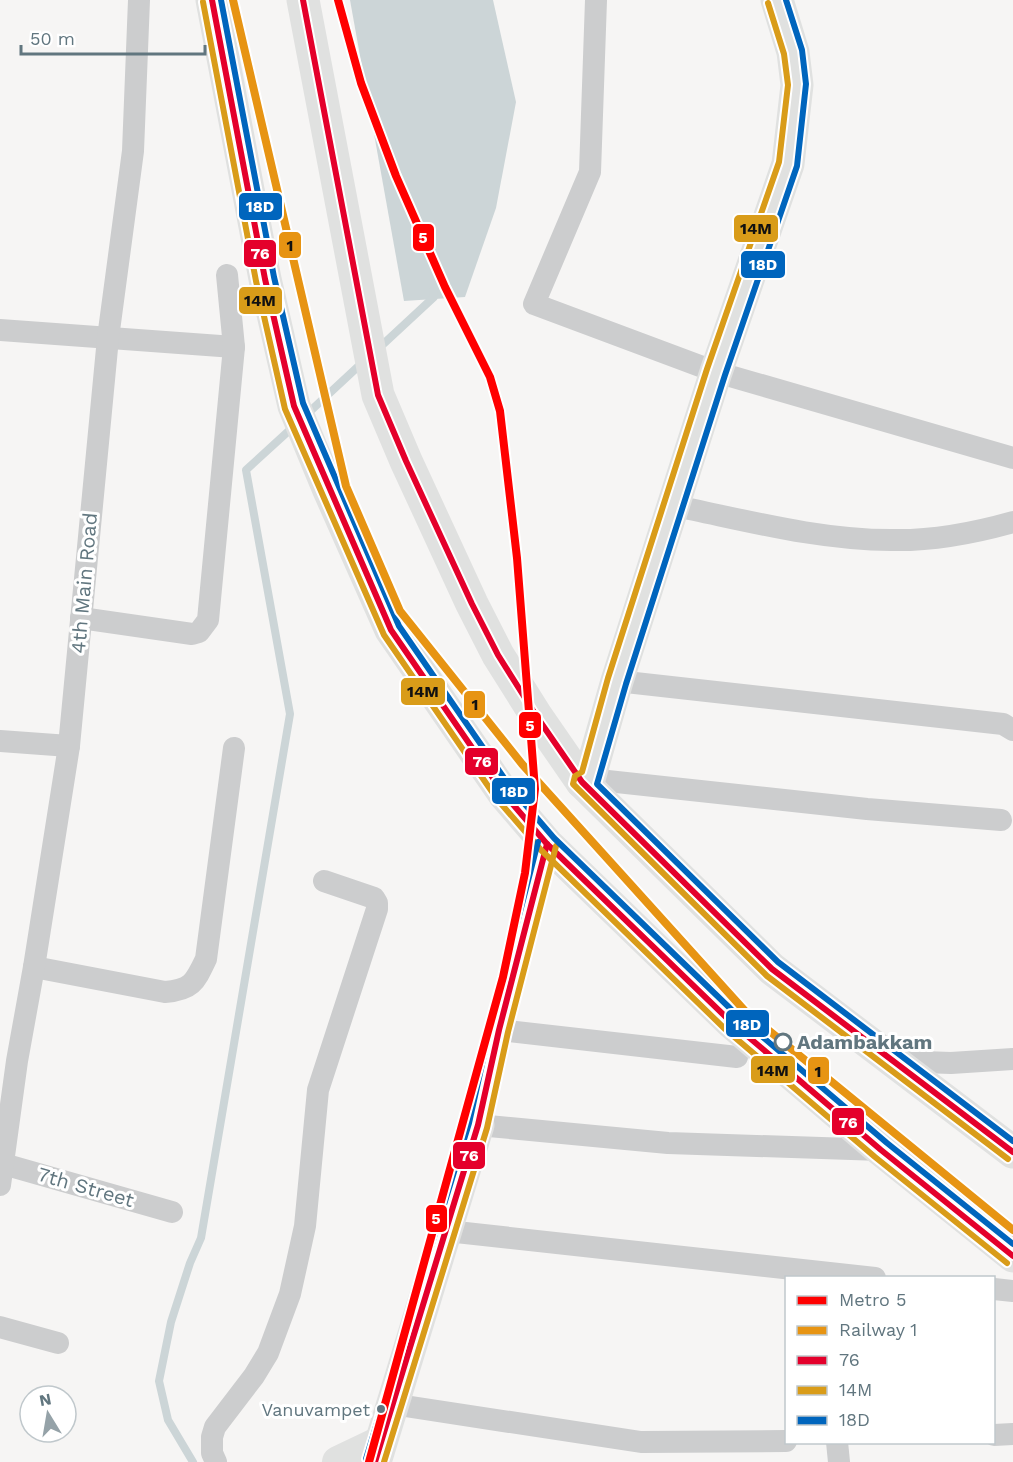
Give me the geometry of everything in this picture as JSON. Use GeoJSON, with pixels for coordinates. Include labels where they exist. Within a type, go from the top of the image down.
{"type":"FeatureCollection","features":[{"type":"Feature","properties":{"kind":"main road"},"geometry":{"type":"LineString","coordinates":[[212,0],[265,279],[294,406],[391,630],[504,794],[547,844],[731,1022],[881,1150],[1013,1256]]}},
{"type":"Feature","properties":{"kind":"main road"},"geometry":{"type":"LineString","coordinates":[[303,0],[378,395],[406,461],[498,655],[537,717],[586,780],[772,969],[1013,1152]]}},
{"type":"Feature","properties":{"kind":"main road"},"geometry":{"type":"LineString","coordinates":[[586,780],[716,372],[788,164],[797,85],[793,52],[777,0]]}},
{"type":"Feature","properties":{"kind":"main road"},"geometry":{"type":"LineString","coordinates":[[378,1452],[478,1125]]}},
{"type":"Feature","properties":{"kind":"street","name":"4th Main Road"},"geometry":{"type":"LineString","coordinates":[[1,1170],[69,746],[108,338],[133,151],[139,0]]}},
{"type":"Feature","properties":{"kind":"street"},"geometry":{"type":"LineString","coordinates":[[596,0],[590,172],[534,303],[716,372],[1013,458]]}},
{"type":"Feature","properties":{"kind":"street"},"geometry":{"type":"LineString","coordinates":[[81,618],[192,634],[199,632],[208,620],[234,347],[227,275]]}},
{"type":"Feature","properties":{"kind":"street"},"geometry":{"type":"LineString","coordinates":[[0,330],[234,347]]}},
{"type":"Feature","properties":{"kind":"street"},"geometry":{"type":"LineString","coordinates":[[675,506],[816,534],[891,540],[951,536],[1013,522]]}},
{"type":"Feature","properties":{"kind":"street"},"geometry":{"type":"LineString","coordinates":[[617,681],[1003,724],[1013,730]]}},
{"type":"Feature","properties":{"kind":"street"},"geometry":{"type":"LineString","coordinates":[[0,741],[69,746]]}},
{"type":"Feature","properties":{"kind":"street"},"geometry":{"type":"LineString","coordinates":[[34,967],[165,992],[188,988],[196,980],[206,959],[234,748]]}},
{"type":"Feature","properties":{"kind":"street"},"geometry":{"type":"LineString","coordinates":[[586,780],[867,809],[1001,820]]}},
{"type":"Feature","properties":{"kind":"street"},"geometry":{"type":"LineString","coordinates":[[216,1462],[212,1453],[212,1437],[216,1427],[268,1353],[290,1294],[305,1226],[318,1090],[377,909],[374,898],[324,881]]}},
{"type":"Feature","properties":{"kind":"street"},"geometry":{"type":"LineString","coordinates":[[500,1030],[737,1058]]}},
{"type":"Feature","properties":{"kind":"street"},"geometry":{"type":"LineString","coordinates":[[893,1061],[951,1062],[1013,1059]]}},
{"type":"Feature","properties":{"kind":"street"},"geometry":{"type":"LineString","coordinates":[[478,1125],[668,1143],[881,1150]]}},
{"type":"Feature","properties":{"kind":"street","name":"7th Street"},"geometry":{"type":"LineString","coordinates":[[1,1170],[172,1212]]}},
{"type":"Feature","properties":{"kind":"street"},"geometry":{"type":"LineString","coordinates":[[447,1230],[852,1276]]}},
{"type":"Feature","properties":{"kind":"street"},"geometry":{"type":"LineString","coordinates":[[995,1289],[1013,1291]]}},
{"type":"Feature","properties":{"kind":"street"},"geometry":{"type":"LineString","coordinates":[[0,1327],[58,1343]]}},
{"type":"Feature","properties":{"kind":"street"},"geometry":{"type":"LineString","coordinates":[[392,1404],[641,1442],[785,1441]]}},
{"type":"Feature","properties":{"kind":"street"},"geometry":{"type":"LineString","coordinates":[[995,1435],[1013,1434]]}},
{"type":"Feature","properties":{"kind":"street"},"geometry":{"type":"LineString","coordinates":[[837,1444],[839,1462]]}},
{"type":"Feature","properties":{"kind":"street"},"geometry":{"type":"LineString","coordinates":[[338,1462],[378,1452]]}},
{"type":"Feature","properties":{"kind":"shaded area"},"geometry":{"type":"Polygon","coordinates":[[[350,0],[493,0],[516,102],[496,208],[465,297],[404,301],[350,0]]]}},
{"type":"Feature","properties":{"kind":"waterway"},"geometry":{"type":"LineString","coordinates":[[379,348],[434,297],[433,291]]}},
{"type":"Feature","properties":{"kind":"waterway"},"geometry":{"type":"LineString","coordinates":[[306,415],[363,362]]}},
{"type":"Feature","properties":{"kind":"waterway"},"geometry":{"type":"LineString","coordinates":[[193,1462],[168,1420],[159,1381],[171,1322],[190,1263],[201,1238],[290,714],[246,470],[293,427]]}},
{"type":"Feature","properties":{"kind":"metro line","name":"5"},"geometry":{"type":"LineString","coordinates":[[338,0],[361,83],[396,176],[445,287],[490,377],[500,411],[517,558],[535,789],[525,873],[503,977],[369,1462]]}},
{"type":"Feature","properties":{"kind":"rail line","name":"1"},"geometry":{"type":"LineString","coordinates":[[233,0],[346,486],[400,611],[522,764],[745,1011],[1013,1230]]}},
{"type":"Feature","properties":{"kind":"transit line","name":"76"},"geometry":{"type":"LineString","coordinates":[[212,0],[265,279],[294,406],[391,630],[504,794],[547,844],[731,1022],[881,1150],[1013,1256]]}},
{"type":"Feature","properties":{"kind":"transit line","name":"18D"},"geometry":{"type":"LineString","coordinates":[[221,0],[274,277],[303,403],[399,626],[511,788],[554,838],[737,1015],[887,1143],[1013,1244]]}},
{"type":"Feature","properties":{"kind":"transit line","name":"76"},"geometry":{"type":"LineString","coordinates":[[303,0],[378,395],[406,461],[498,655],[582,782],[772,969],[1013,1152]]}},
{"type":"Feature","properties":{"kind":"transit line","name":"18D"},"geometry":{"type":"LineString","coordinates":[[786,0],[802,50],[806,84],[797,166],[725,375],[626,684],[597,784],[778,962],[1013,1141]]}},
{"type":"Feature","properties":{"kind":"transit line","name":"14M"},"geometry":{"type":"LineString","coordinates":[[203,2],[256,281],[285,409],[384,635],[497,799],[541,850],[725,1029],[875,1157],[1007,1263]]}},
{"type":"Feature","properties":{"kind":"transit line","name":"14M"},"geometry":{"type":"LineString","coordinates":[[768,3],[784,54],[788,85],[779,162],[707,369],[608,678],[582,772],[575,776],[573,784],[767,976],[1008,1159]]}},
{"type":"Feature","properties":{"kind":"transit line","name":"18D"},"geometry":{"type":"LineString","coordinates":[[366,1459],[469,1123],[490,1028],[538,842]]}},
{"type":"Feature","properties":{"kind":"transit line","name":"76"},"geometry":{"type":"LineString","coordinates":[[375,1462],[478,1125],[499,1030],[547,844]]}},
{"type":"Feature","properties":{"kind":"transit line","name":"14M"},"geometry":{"type":"LineString","coordinates":[[384,1462],[487,1128],[508,1032],[556,846]]}},
{"type":"Feature","properties":{"kind":"place","name":"Adambakkam"},"geometry":{"type":"Point","coordinates":[783,1042]}},
{"type":"Feature","properties":{"kind":"place","name":"Vanuvampet"},"geometry":{"type":"Point","coordinates":[381,1409]}}]}
